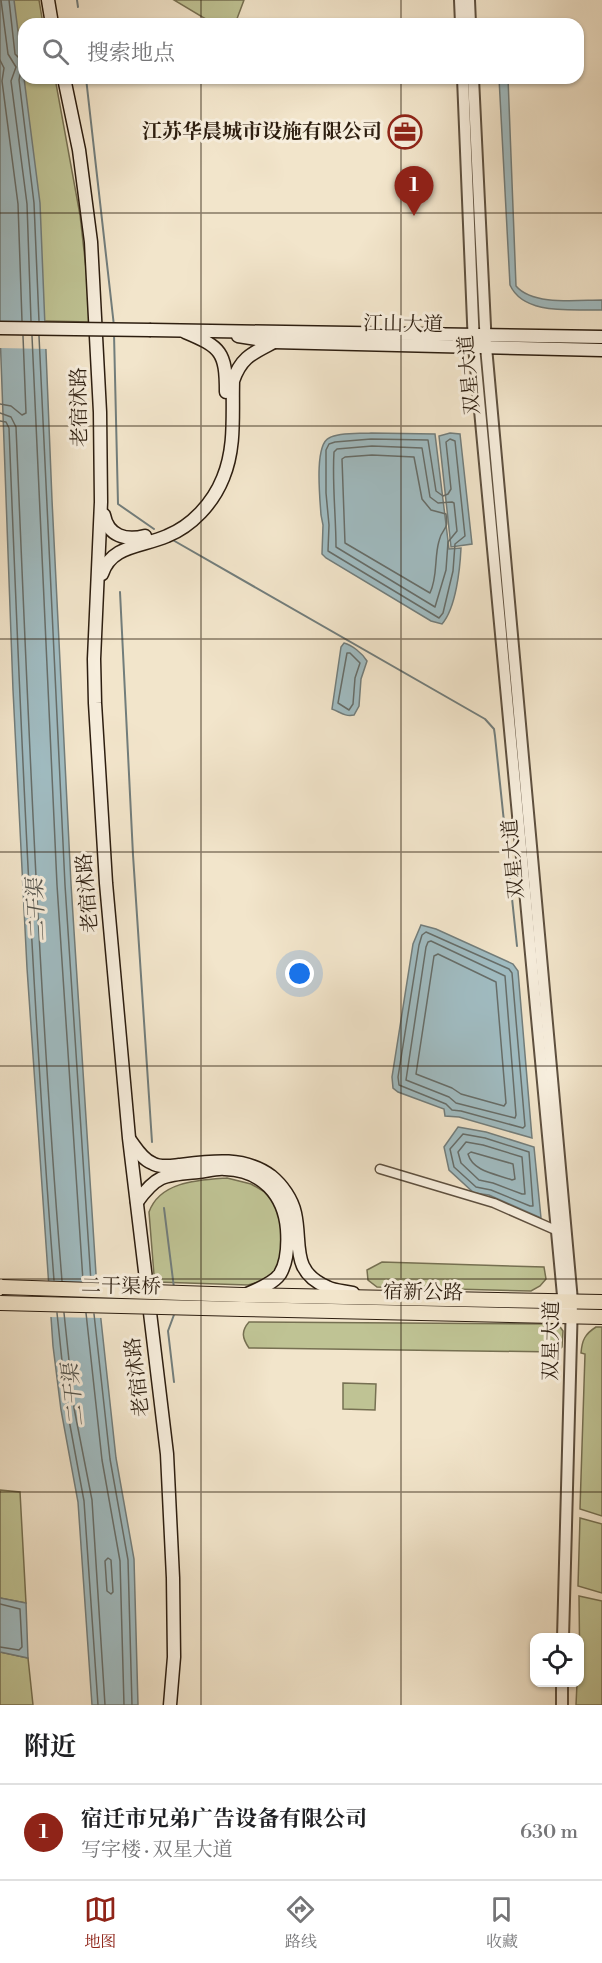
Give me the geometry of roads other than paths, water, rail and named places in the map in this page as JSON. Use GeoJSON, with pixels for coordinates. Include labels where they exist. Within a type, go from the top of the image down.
{"type":"FeatureCollection","features":[{"type":"Feature","properties":{"kind":"highway","name":"二干渠桥"},"geometry":{"type":"LineString","coordinates":[[1,1287],[243,1300]]}},
{"type":"Feature","properties":{"kind":"highway","name":"宿新公路"},"geometry":{"type":"LineString","coordinates":[[243,1300],[375,1297],[602,1302]]}},
{"type":"Feature","properties":{"kind":"highway","name":"宿新公路"},"geometry":{"type":"LineString","coordinates":[[243,1300],[602,1317]]}},
{"type":"Feature","properties":{"kind":"highway","name":"二干渠桥"},"geometry":{"type":"LineString","coordinates":[[0,1303],[243,1300]]}},
{"type":"Feature","properties":{"kind":"main road"},"geometry":{"type":"LineString","coordinates":[[48,0],[51,18]]}},
{"type":"Feature","properties":{"kind":"main road","name":"老宿沭路"},"geometry":{"type":"LineString","coordinates":[[65,84],[79,150],[91,242],[99,366],[101,502],[96,602],[95,703],[105,871],[129,1138],[167,1454],[174,1657],[170,1705]]}},
{"type":"Feature","properties":{"kind":"main road","name":"江山大道"},"geometry":{"type":"LineString","coordinates":[[0,328],[204,329],[480,340],[602,350]]}},
{"type":"Feature","properties":{"kind":"main road"},"geometry":{"type":"LineString","coordinates":[[99,563],[112,549],[179,523],[206,496],[215,479],[225,449],[226,379],[222,356],[207,341],[178,329]]}},
{"type":"Feature","properties":{"kind":"main road","name":"江山大道"},"geometry":{"type":"LineString","coordinates":[[204,329],[274,342],[602,337]]}},
{"type":"Feature","properties":{"kind":"main road"},"geometry":{"type":"LineString","coordinates":[[96,602],[105,566],[110,559],[121,551],[182,529],[212,499],[224,477],[232,446],[233,381],[236,371],[252,354],[274,342]]}},
{"type":"Feature","properties":{"kind":"main road"},"geometry":{"type":"LineString","coordinates":[[101,502],[106,525],[121,537],[134,539]]}},
{"type":"Feature","properties":{"kind":"main road"},"geometry":{"type":"LineString","coordinates":[[129,1138],[151,1163],[162,1166],[212,1161],[240,1162],[259,1167],[278,1181],[291,1200],[296,1214],[298,1251],[308,1276],[327,1288],[375,1297]]}},
{"type":"Feature","properties":{"kind":"main road"},"geometry":{"type":"LineString","coordinates":[[136,1202],[155,1180],[169,1175],[226,1169],[247,1173],[264,1181],[279,1198],[286,1216],[288,1239],[286,1259],[280,1274],[274,1280],[243,1300]]}},
{"type":"Feature","properties":{"kind":"street"},"geometry":{"type":"LineString","coordinates":[[460,0],[461,18]]}},
{"type":"Feature","properties":{"kind":"street"},"geometry":{"type":"LineString","coordinates":[[469,0],[470,18]]}},
{"type":"Feature","properties":{"kind":"street","name":"双星大道"},"geometry":{"type":"LineString","coordinates":[[463,84],[480,340],[568,1301],[563,1633]]}},
{"type":"Feature","properties":{"kind":"street","name":"双星大道"},"geometry":{"type":"LineString","coordinates":[[473,84],[480,340]]}},
{"type":"Feature","properties":{"kind":"street"},"geometry":{"type":"LineString","coordinates":[[380,1169],[494,1203],[562,1233]]}},
{"type":"Feature","properties":{"kind":"street"},"geometry":{"type":"LineString","coordinates":[[562,1687],[562,1705]]}},
{"type":"Feature","properties":{"kind":"water","name":"二干渠"},"geometry":{"type":"Polygon","coordinates":[[[0,0],[14,0],[18,31],[18,84],[25,84],[40,203],[71,884],[96,1274],[116,1458],[134,1559],[138,1705],[92,1705],[78,1502],[61,1410],[53,1346],[27,968],[13,690],[0,332],[0,0]]]}},
{"type":"Feature","properties":{"kind":"water"},"geometry":{"type":"Polygon","coordinates":[[[499,84],[508,84],[516,286],[533,297],[544,299],[602,300],[602,310],[564,310],[538,306],[526,302],[510,285],[499,84]]]}},
{"type":"Feature","properties":{"kind":"water"},"geometry":{"type":"Polygon","coordinates":[[[450,433],[460,434],[472,544],[451,547],[439,436],[450,433]]]}},
{"type":"Feature","properties":{"kind":"water"},"geometry":{"type":"Polygon","coordinates":[[[435,434],[449,549],[461,548],[454,598],[442,624],[431,621],[322,554],[323,525],[319,473],[324,443],[329,438],[339,435],[435,434]]]}},
{"type":"Feature","properties":{"kind":"water"},"geometry":{"type":"Polygon","coordinates":[[[344,643],[357,650],[367,661],[361,679],[359,706],[354,715],[345,715],[332,709],[341,647],[344,643]]]}},
{"type":"Feature","properties":{"kind":"water"},"geometry":{"type":"Polygon","coordinates":[[[421,925],[436,929],[513,964],[518,971],[532,1138],[459,1117],[445,1116],[444,1109],[393,1088],[392,1077],[413,944],[421,925]]]}},
{"type":"Feature","properties":{"kind":"water"},"geometry":{"type":"Polygon","coordinates":[[[458,1127],[486,1132],[534,1147],[541,1218],[489,1195],[474,1193],[449,1170],[444,1147],[458,1127]]]}},
{"type":"Feature","properties":{"kind":"water"},"geometry":{"type":"Polygon","coordinates":[[[0,1598],[26,1603],[28,1658],[0,1652],[0,1598]]]}},
{"type":"Feature","properties":{"kind":"waterway"},"geometry":{"type":"LineString","coordinates":[[77,0],[78,7]]}},
{"type":"Feature","properties":{"kind":"waterway"},"geometry":{"type":"LineString","coordinates":[[87,84],[114,326]]}},
{"type":"Feature","properties":{"kind":"waterway"},"geometry":{"type":"LineString","coordinates":[[114,334],[118,504],[154,529]]}},
{"type":"Feature","properties":{"kind":"waterway"},"geometry":{"type":"LineString","coordinates":[[171,539],[485,719],[494,729],[517,946]]}},
{"type":"Feature","properties":{"kind":"waterway"},"geometry":{"type":"LineString","coordinates":[[120,592],[133,855],[152,1142]]}},
{"type":"Feature","properties":{"kind":"waterway"},"geometry":{"type":"LineString","coordinates":[[164,1208],[174,1288]]}},
{"type":"Feature","properties":{"kind":"waterway"},"geometry":{"type":"LineString","coordinates":[[174,1382],[168,1331],[175,1312]]}},
{"type":"Feature","properties":{"kind":"place","name":"江苏华晨城市设施有限公司"},"geometry":{"type":"Point","coordinates":[405,132]}},
{"type":"Feature","properties":{"kind":"place","name":"宿迁市兄弟广告设备有限公司"},"geometry":{"type":"Point","coordinates":[414,216]}}]}
